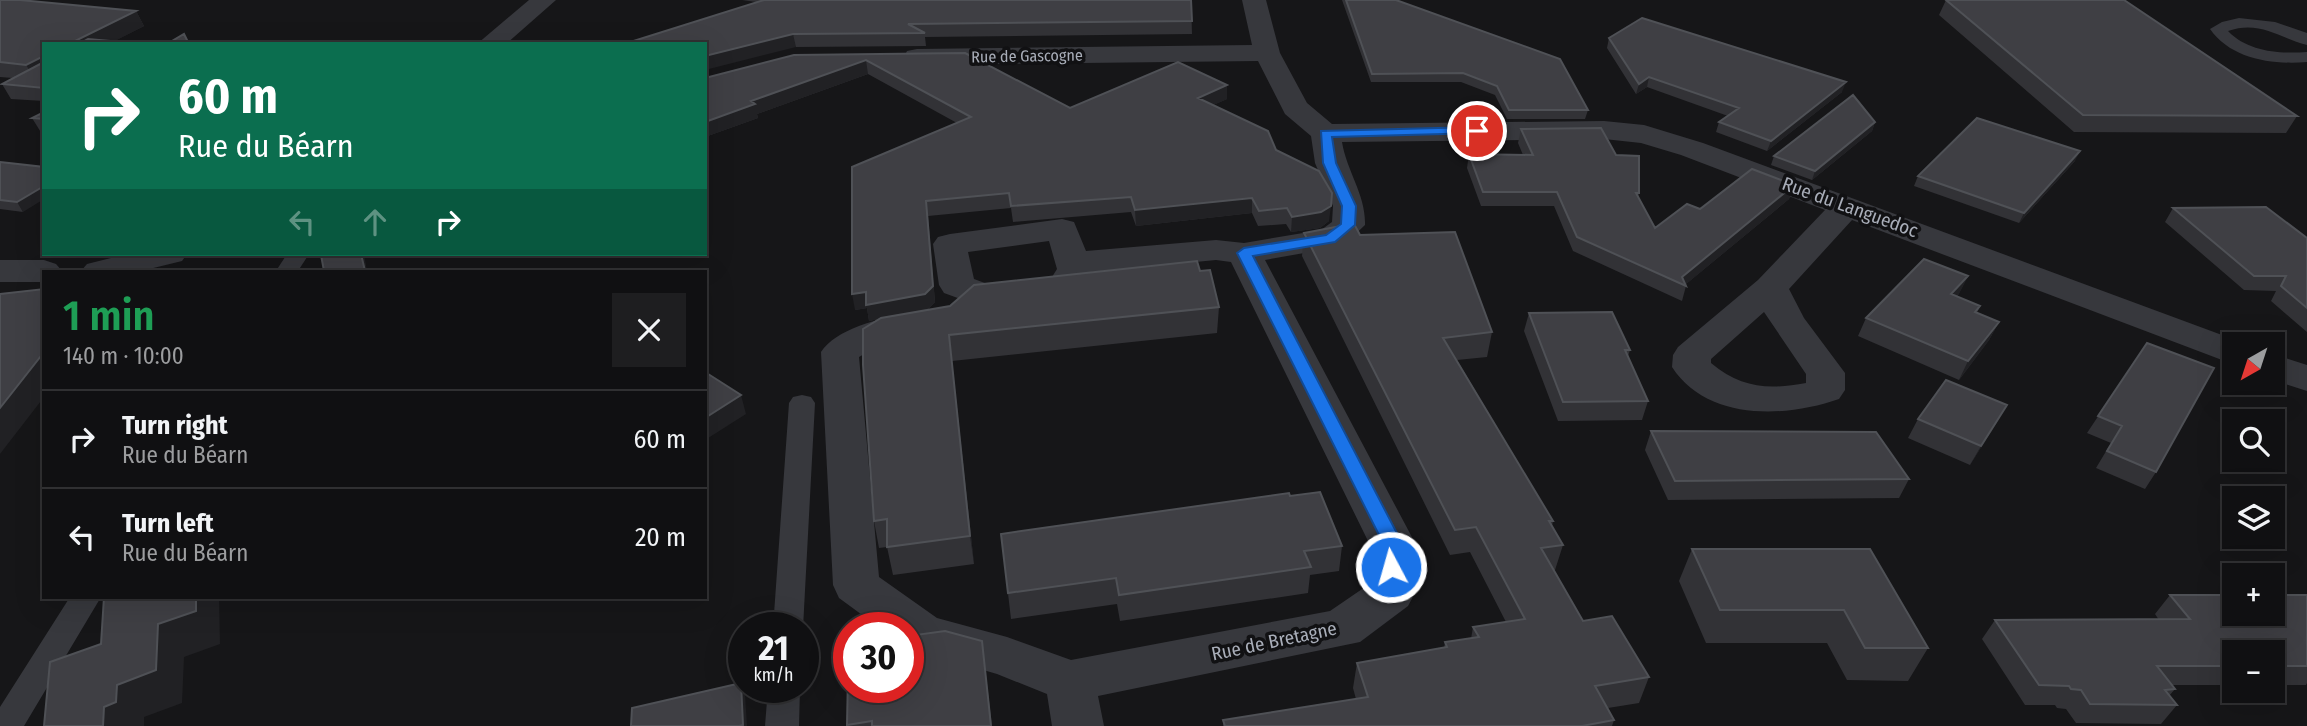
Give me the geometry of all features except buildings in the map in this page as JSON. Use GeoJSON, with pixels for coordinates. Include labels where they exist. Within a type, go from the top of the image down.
{"type":"FeatureCollection","features":[{"type":"Feature","properties":{"kind":"street"},"geometry":{"type":"LineString","coordinates":[[492,42],[544,0]]}},
{"type":"Feature","properties":{"kind":"street"},"geometry":{"type":"LineString","coordinates":[[1073,264],[1216,250],[1244,253],[1331,239],[1348,225],[1349,206],[1329,163],[1325,133],[1295,108],[1267,53],[1254,0]]}},
{"type":"Feature","properties":{"kind":"street","name":"Rue de Gascogne"},"geometry":{"type":"LineString","coordinates":[[890,57],[1267,53]]}},
{"type":"Feature","properties":{"kind":"street","name":"Rue du Languedoc"},"geometry":{"type":"LineString","coordinates":[[1325,133],[1604,130],[1644,134],[1847,206],[2222,347]]}},
{"type":"Feature","properties":{"kind":"street"},"geometry":{"type":"LineString","coordinates":[[1771,288],[1847,206]]}},
{"type":"Feature","properties":{"kind":"street"},"geometry":{"type":"LineString","coordinates":[[1062,229],[1073,264],[1075,270],[1063,286],[989,297],[957,285],[950,244],[1062,229]]}},
{"type":"Feature","properties":{"kind":"street","name":"Rue de Bretagne"},"geometry":{"type":"LineString","coordinates":[[1070,681],[1343,628],[1391,593],[1391,541],[1244,253]]}},
{"type":"Feature","properties":{"kind":"street"},"geometry":{"type":"LineString","coordinates":[[103,270],[162,256]]}},
{"type":"Feature","properties":{"kind":"street"},"geometry":{"type":"LineString","coordinates":[[0,271],[42,271]]}},
{"type":"Feature","properties":{"kind":"street"},"geometry":{"type":"LineString","coordinates":[[974,291],[940,321],[874,333],[840,352],[856,584],[922,633],[1007,657],[1070,681],[1078,726]]}},
{"type":"Feature","properties":{"kind":"street"},"geometry":{"type":"LineString","coordinates":[[2286,371],[2307,379]]}},
{"type":"Feature","properties":{"kind":"lane"},"geometry":{"type":"LineString","coordinates":[[2307,40],[2278,28],[2250,23],[2227,23],[2218,29],[2223,38],[2243,48],[2271,56],[2307,57]]}},
{"type":"Feature","properties":{"kind":"lane"},"geometry":{"type":"LineString","coordinates":[[789,612],[802,403]]}},
{"type":"Feature","properties":{"kind":"lane"},"geometry":{"type":"LineString","coordinates":[[6,726],[85,599]]}},
{"type":"Feature","properties":{"kind":"lane"},"geometry":{"type":"LineString","coordinates":[[782,726],[783,703]]}},
{"type":"Feature","properties":{"kind":"route"},"geometry":{"type":"LineString","coordinates":[[1391,567],[1391,541],[1244,253],[1331,239],[1348,225],[1349,206],[1329,163],[1325,133],[1477,131]]}}]}
